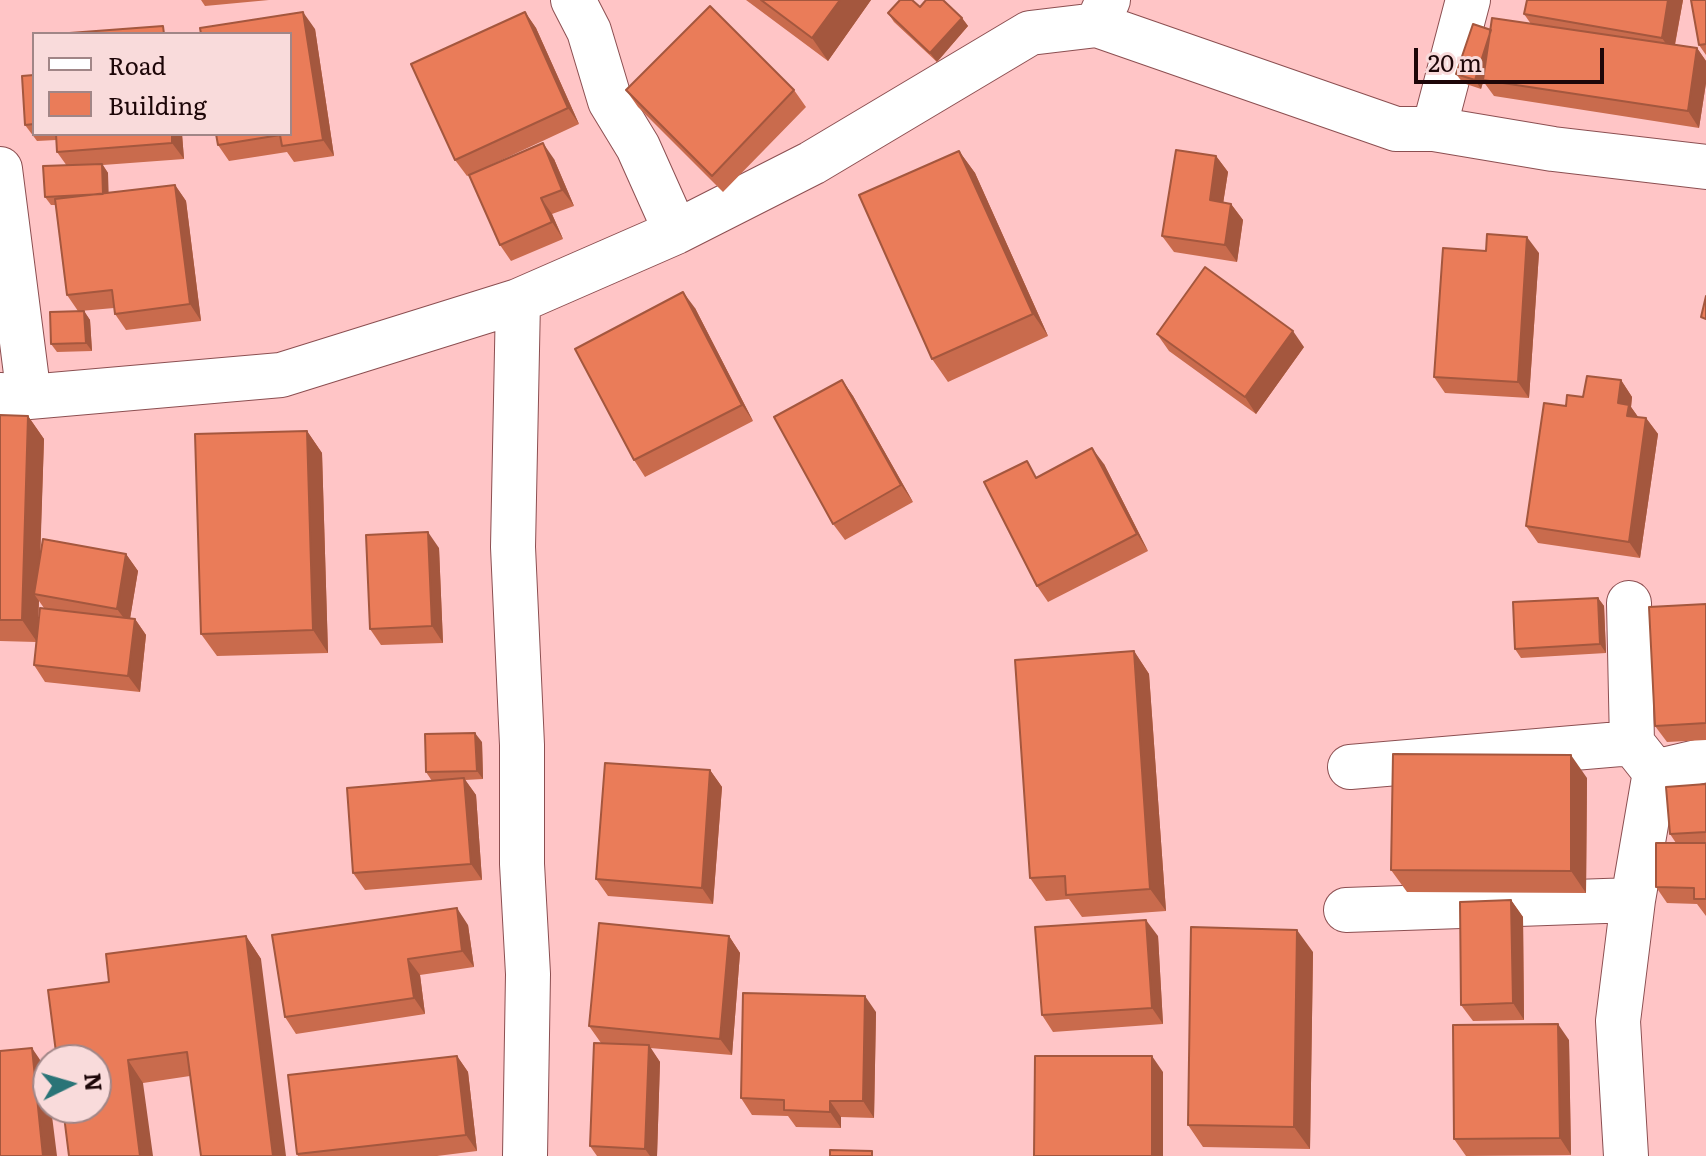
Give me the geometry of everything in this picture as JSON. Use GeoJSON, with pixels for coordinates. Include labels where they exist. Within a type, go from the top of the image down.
{"type":"FeatureCollection","features":[{"type":"Feature","properties":{"kind":"street"},"geometry":{"type":"LineString","coordinates":[[573,0],[589,31],[610,101],[638,147],[676,232]]}},
{"type":"Feature","properties":{"kind":"street"},"geometry":{"type":"LineString","coordinates":[[1434,129],[1468,0]]}},
{"type":"Feature","properties":{"kind":"street"},"geometry":{"type":"LineString","coordinates":[[0,169],[14,396],[281,375],[518,301],[676,232],[812,163],[1030,33],[1102,13],[1396,129],[1434,129],[1553,149],[1706,167]]}},
{"type":"Feature","properties":{"kind":"street"},"geometry":{"type":"LineString","coordinates":[[518,301],[513,547],[528,974],[525,1156]]}},
{"type":"Feature","properties":{"kind":"street"},"geometry":{"type":"LineString","coordinates":[[1626,1156],[1618,1021],[1633,900],[1643,757],[1629,603]]}},
{"type":"Feature","properties":{"kind":"street"},"geometry":{"type":"LineString","coordinates":[[1350,767],[1643,757],[1706,760]]}},
{"type":"Feature","properties":{"kind":"street"},"geometry":{"type":"LineString","coordinates":[[1346,910],[1633,900]]}},
{"type":"Feature","properties":{"kind":"building"},"geometry":{"type":"Polygon","coordinates":[[[761,0],[840,0],[812,38],[761,0]]]}},
{"type":"Feature","properties":{"kind":"building"},"geometry":{"type":"Polygon","coordinates":[[[900,0],[912,0],[920,7],[926,0],[943,0],[962,18],[930,53],[888,13],[900,0]]]}},
{"type":"Feature","properties":{"kind":"building"},"geometry":{"type":"Polygon","coordinates":[[[1527,0],[1668,0],[1662,38],[1524,14],[1527,0]]]}},
{"type":"Feature","properties":{"kind":"building"},"geometry":{"type":"Polygon","coordinates":[[[1691,0],[1706,0],[1706,44],[1699,45],[1691,0]]]}},
{"type":"Feature","properties":{"kind":"building"},"geometry":{"type":"Polygon","coordinates":[[[710,6],[794,90],[712,176],[626,90],[710,6]]]}},
{"type":"Feature","properties":{"kind":"building"},"geometry":{"type":"Polygon","coordinates":[[[303,12],[323,140],[282,146],[280,136],[292,136],[292,32],[201,32],[200,28],[303,12]]]}},
{"type":"Feature","properties":{"kind":"building"},"geometry":{"type":"Polygon","coordinates":[[[525,12],[568,108],[455,160],[411,64],[525,12]]]}},
{"type":"Feature","properties":{"kind":"building"},"geometry":{"type":"Polygon","coordinates":[[[1492,18],[1697,48],[1688,111],[1483,80],[1492,18]]]}},
{"type":"Feature","properties":{"kind":"building"},"geometry":{"type":"Polygon","coordinates":[[[1473,24],[1491,30],[1475,80],[1456,74],[1473,24]]]}},
{"type":"Feature","properties":{"kind":"building"},"geometry":{"type":"Polygon","coordinates":[[[163,26],[164,32],[83,32],[163,26]]]}},
{"type":"Feature","properties":{"kind":"building"},"geometry":{"type":"Polygon","coordinates":[[[32,75],[32,124],[25,125],[22,76],[32,75]]]}},
{"type":"Feature","properties":{"kind":"building"},"geometry":{"type":"Polygon","coordinates":[[[56,136],[172,136],[172,143],[57,152],[56,136]]]}},
{"type":"Feature","properties":{"kind":"building"},"geometry":{"type":"Polygon","coordinates":[[[216,136],[274,136],[218,145],[216,136]]]}},
{"type":"Feature","properties":{"kind":"building"},"geometry":{"type":"Polygon","coordinates":[[[543,143],[562,190],[541,198],[552,222],[500,245],[469,175],[543,143]]]}},
{"type":"Feature","properties":{"kind":"building"},"geometry":{"type":"Polygon","coordinates":[[[1176,150],[1216,156],[1210,200],[1231,204],[1225,245],[1162,236],[1176,150]]]}},
{"type":"Feature","properties":{"kind":"building"},"geometry":{"type":"Polygon","coordinates":[[[959,151],[1033,314],[932,359],[859,195],[959,151]]]}},
{"type":"Feature","properties":{"kind":"building"},"geometry":{"type":"Polygon","coordinates":[[[102,164],[103,194],[45,197],[43,166],[102,164]]]}},
{"type":"Feature","properties":{"kind":"building"},"geometry":{"type":"Polygon","coordinates":[[[175,185],[190,304],[115,314],[112,290],[67,295],[55,199],[175,185]]]}},
{"type":"Feature","properties":{"kind":"building"},"geometry":{"type":"Polygon","coordinates":[[[1487,234],[1527,237],[1518,382],[1434,377],[1443,248],[1486,251],[1487,234]]]}},
{"type":"Feature","properties":{"kind":"building"},"geometry":{"type":"Polygon","coordinates":[[[1205,267],[1293,331],[1245,397],[1157,334],[1205,267]]]}},
{"type":"Feature","properties":{"kind":"building"},"geometry":{"type":"Polygon","coordinates":[[[683,292],[742,405],[634,460],[575,349],[683,292]]]}},
{"type":"Feature","properties":{"kind":"building"},"geometry":{"type":"Polygon","coordinates":[[[1706,296],[1706,319],[1701,317],[1706,296]]]}},
{"type":"Feature","properties":{"kind":"building"},"geometry":{"type":"Polygon","coordinates":[[[84,311],[86,343],[51,344],[50,312],[84,311]]]}},
{"type":"Feature","properties":{"kind":"building"},"geometry":{"type":"Polygon","coordinates":[[[1587,376],[1621,380],[1618,403],[1629,405],[1627,416],[1646,418],[1629,542],[1526,526],[1544,403],[1566,406],[1567,395],[1583,397],[1587,376]]]}},
{"type":"Feature","properties":{"kind":"building"},"geometry":{"type":"Polygon","coordinates":[[[842,380],[901,485],[833,524],[774,417],[842,380]]]}},
{"type":"Feature","properties":{"kind":"building"},"geometry":{"type":"Polygon","coordinates":[[[0,415],[28,416],[22,620],[0,620],[0,415]]]}},
{"type":"Feature","properties":{"kind":"building"},"geometry":{"type":"Polygon","coordinates":[[[307,431],[313,630],[201,634],[195,434],[307,431]]]}},
{"type":"Feature","properties":{"kind":"building"},"geometry":{"type":"Polygon","coordinates":[[[1092,448],[1137,534],[1037,586],[984,482],[1027,461],[1036,478],[1092,448]]]}},
{"type":"Feature","properties":{"kind":"building"},"geometry":{"type":"Polygon","coordinates":[[[428,532],[432,626],[370,629],[366,535],[428,532]]]}},
{"type":"Feature","properties":{"kind":"building"},"geometry":{"type":"Polygon","coordinates":[[[43,539],[126,554],[117,609],[34,594],[43,539]]]}},
{"type":"Feature","properties":{"kind":"building"},"geometry":{"type":"Polygon","coordinates":[[[1598,598],[1600,644],[1515,649],[1513,602],[1598,598]]]}},
{"type":"Feature","properties":{"kind":"building"},"geometry":{"type":"Polygon","coordinates":[[[1706,604],[1706,723],[1655,726],[1649,607],[1706,604]]]}},
{"type":"Feature","properties":{"kind":"building"},"geometry":{"type":"Polygon","coordinates":[[[40,608],[135,619],[128,676],[34,665],[40,608]]]}},
{"type":"Feature","properties":{"kind":"building"},"geometry":{"type":"Polygon","coordinates":[[[1134,651],[1150,889],[1066,895],[1065,876],[1030,878],[1015,660],[1134,651]]]}},
{"type":"Feature","properties":{"kind":"building"},"geometry":{"type":"Polygon","coordinates":[[[475,733],[477,771],[426,772],[425,734],[475,733]]]}},
{"type":"Feature","properties":{"kind":"building"},"geometry":{"type":"Polygon","coordinates":[[[1393,754],[1571,755],[1571,871],[1391,870],[1393,754]]]}},
{"type":"Feature","properties":{"kind":"building"},"geometry":{"type":"Polygon","coordinates":[[[605,763],[710,770],[702,888],[596,879],[605,763]]]}},
{"type":"Feature","properties":{"kind":"building"},"geometry":{"type":"Polygon","coordinates":[[[464,778],[471,864],[353,873],[347,788],[464,778]]]}},
{"type":"Feature","properties":{"kind":"building"},"geometry":{"type":"Polygon","coordinates":[[[1706,784],[1706,832],[1670,834],[1666,787],[1706,784]]]}},
{"type":"Feature","properties":{"kind":"building"},"geometry":{"type":"Polygon","coordinates":[[[1656,843],[1706,843],[1706,899],[1694,899],[1694,888],[1656,887],[1656,843]]]}},
{"type":"Feature","properties":{"kind":"building"},"geometry":{"type":"Polygon","coordinates":[[[1511,900],[1513,1003],[1461,1005],[1460,902],[1511,900]]]}},
{"type":"Feature","properties":{"kind":"building"},"geometry":{"type":"Polygon","coordinates":[[[457,908],[462,951],[408,959],[414,998],[285,1017],[272,935],[457,908]]]}},
{"type":"Feature","properties":{"kind":"building"},"geometry":{"type":"Polygon","coordinates":[[[1146,920],[1152,1008],[1042,1015],[1035,927],[1146,920]]]}},
{"type":"Feature","properties":{"kind":"building"},"geometry":{"type":"Polygon","coordinates":[[[599,923],[729,936],[720,1039],[589,1026],[599,923]]]}},
{"type":"Feature","properties":{"kind":"building"},"geometry":{"type":"Polygon","coordinates":[[[1191,927],[1297,930],[1294,1127],[1188,1125],[1191,927]]]}},
{"type":"Feature","properties":{"kind":"building"},"geometry":{"type":"Polygon","coordinates":[[[246,936],[273,1156],[201,1156],[187,1052],[128,1060],[140,1156],[69,1156],[65,1124],[112,1124],[112,1044],[55,1044],[48,990],[109,982],[106,954],[246,936]]]}},
{"type":"Feature","properties":{"kind":"building"},"geometry":{"type":"Polygon","coordinates":[[[743,993],[865,996],[863,1101],[830,1101],[830,1112],[784,1110],[784,1100],[741,1098],[743,993]]]}},
{"type":"Feature","properties":{"kind":"building"},"geometry":{"type":"Polygon","coordinates":[[[1558,1024],[1560,1138],[1454,1139],[1453,1025],[1558,1024]]]}},
{"type":"Feature","properties":{"kind":"building"},"geometry":{"type":"Polygon","coordinates":[[[594,1043],[649,1045],[645,1149],[590,1146],[594,1043]]]}},
{"type":"Feature","properties":{"kind":"building"},"geometry":{"type":"Polygon","coordinates":[[[32,1048],[32,1124],[40,1124],[43,1156],[0,1156],[0,1051],[32,1048]]]}},
{"type":"Feature","properties":{"kind":"building"},"geometry":{"type":"Polygon","coordinates":[[[457,1056],[466,1135],[297,1154],[288,1075],[457,1056]]]}},
{"type":"Feature","properties":{"kind":"building"},"geometry":{"type":"Polygon","coordinates":[[[1035,1056],[1152,1056],[1152,1156],[1034,1156],[1035,1056]]]}},
{"type":"Feature","properties":{"kind":"building"},"geometry":{"type":"Polygon","coordinates":[[[830,1150],[872,1151],[872,1156],[830,1156],[830,1150]]]}}]}
